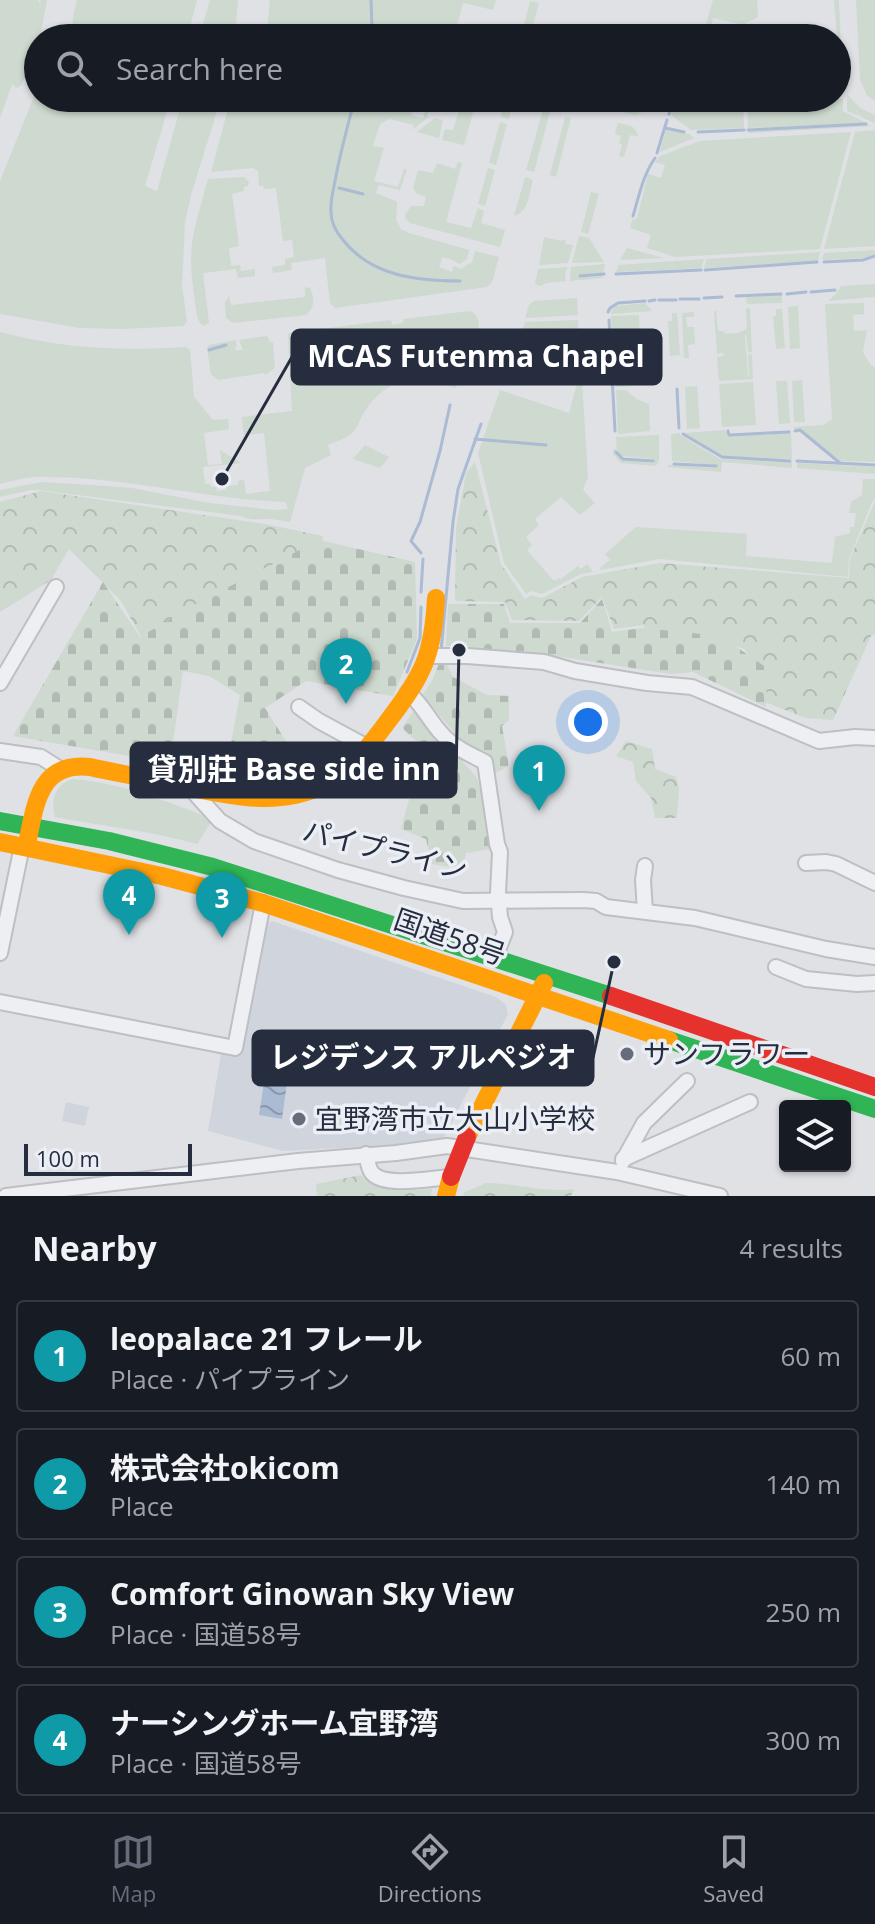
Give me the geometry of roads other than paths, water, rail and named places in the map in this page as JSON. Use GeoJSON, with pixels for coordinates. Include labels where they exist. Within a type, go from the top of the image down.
{"type":"FeatureCollection","features":[{"type":"Feature","properties":{"kind":"main road"},"geometry":{"type":"LineString","coordinates":[[25,846],[44,785],[60,769],[73,765],[217,795],[269,800],[310,792],[329,782],[352,767],[369,748],[408,692],[428,656],[434,632],[436,598]]}},
{"type":"Feature","properties":{"kind":"main road","name":"国道58号"},"geometry":{"type":"LineString","coordinates":[[0,821],[109,841],[213,867],[548,975],[875,1087]]}},
{"type":"Feature","properties":{"kind":"main road","name":"国道58号"},"geometry":{"type":"LineString","coordinates":[[0,842],[162,876],[263,903],[875,1109]]}},
{"type":"Feature","properties":{"kind":"main road"},"geometry":{"type":"LineString","coordinates":[[446,1196],[467,1137],[548,975]]}},
{"type":"Feature","properties":{"kind":"street"},"geometry":{"type":"LineString","coordinates":[[0,683],[56,587]]}},
{"type":"Feature","properties":{"kind":"street"},"geometry":{"type":"LineString","coordinates":[[428,656],[544,662],[575,671],[692,687],[819,741],[875,738]]}},
{"type":"Feature","properties":{"kind":"street"},"geometry":{"type":"LineString","coordinates":[[408,692],[457,748],[485,762],[500,852],[498,893],[505,932],[495,958]]}},
{"type":"Feature","properties":{"kind":"street"},"geometry":{"type":"LineString","coordinates":[[299,707],[369,748]]}},
{"type":"Feature","properties":{"kind":"street"},"geometry":{"type":"LineString","coordinates":[[0,751],[41,757],[60,769]]}},
{"type":"Feature","properties":{"kind":"street","name":"パイプライン"},"geometry":{"type":"LineString","coordinates":[[190,788],[220,821],[254,841],[280,852],[404,888],[463,901],[596,901],[606,907],[695,918],[826,949],[875,957]]}},
{"type":"Feature","properties":{"kind":"street"},"geometry":{"type":"LineString","coordinates":[[0,953],[25,846]]}},
{"type":"Feature","properties":{"kind":"street"},"geometry":{"type":"LineString","coordinates":[[806,863],[836,864],[875,883]]}},
{"type":"Feature","properties":{"kind":"street"},"geometry":{"type":"LineString","coordinates":[[645,866],[645,911]]}},
{"type":"Feature","properties":{"kind":"street"},"geometry":{"type":"LineString","coordinates":[[0,1002],[235,1048],[263,903]]}},
{"type":"Feature","properties":{"kind":"street"},"geometry":{"type":"LineString","coordinates":[[776,967],[806,979],[875,983]]}},
{"type":"Feature","properties":{"kind":"street"},"geometry":{"type":"LineString","coordinates":[[620,1166],[644,1123],[687,1081]]}},
{"type":"Feature","properties":{"kind":"street"},"geometry":{"type":"LineString","coordinates":[[620,1166],[750,1102]]}},
{"type":"Feature","properties":{"kind":"street"},"geometry":{"type":"LineString","coordinates":[[6,1196],[447,1146],[620,1166],[720,1196]]}},
{"type":"Feature","properties":{"kind":"street"},"geometry":{"type":"LineString","coordinates":[[366,1154],[369,1170],[378,1178],[389,1181],[451,1177]]}},
{"type":"Feature","properties":{"kind":"water"},"geometry":{"type":"Polygon","coordinates":[[[266,1070],[288,1075],[282,1119],[259,1115],[266,1070]]]}},
{"type":"Feature","properties":{"kind":"waterway"},"geometry":{"type":"LineString","coordinates":[[371,0],[372,24]]}},
{"type":"Feature","properties":{"kind":"waterway"},"geometry":{"type":"LineString","coordinates":[[351,112],[332,198],[331,216],[337,231],[354,252],[381,269],[411,278],[460,281]]}},
{"type":"Feature","properties":{"kind":"waterway"},"geometry":{"type":"LineString","coordinates":[[657,153],[667,120]]}},
{"type":"Feature","properties":{"kind":"waterway"},"geometry":{"type":"LineString","coordinates":[[748,130],[866,124]]}},
{"type":"Feature","properties":{"kind":"waterway"},"geometry":{"type":"LineString","coordinates":[[665,128],[684,132]]}},
{"type":"Feature","properties":{"kind":"waterway"},"geometry":{"type":"LineString","coordinates":[[698,132],[744,130]]}},
{"type":"Feature","properties":{"kind":"waterway"},"geometry":{"type":"LineString","coordinates":[[633,216],[644,179],[655,158]]}},
{"type":"Feature","properties":{"kind":"waterway"},"geometry":{"type":"LineString","coordinates":[[339,188],[363,194]]}},
{"type":"Feature","properties":{"kind":"waterway"},"geometry":{"type":"LineString","coordinates":[[824,262],[863,260],[875,256]]}},
{"type":"Feature","properties":{"kind":"waterway"},"geometry":{"type":"LineString","coordinates":[[705,270],[817,262]]}},
{"type":"Feature","properties":{"kind":"waterway"},"geometry":{"type":"LineString","coordinates":[[616,274],[701,270]]}},
{"type":"Feature","properties":{"kind":"waterway"},"geometry":{"type":"LineString","coordinates":[[580,276],[604,274]]}},
{"type":"Feature","properties":{"kind":"waterway"},"geometry":{"type":"LineString","coordinates":[[811,292],[835,290]]}},
{"type":"Feature","properties":{"kind":"waterway"},"geometry":{"type":"LineString","coordinates":[[787,294],[806,292]]}},
{"type":"Feature","properties":{"kind":"waterway"},"geometry":{"type":"LineString","coordinates":[[736,296],[781,294]]}},
{"type":"Feature","properties":{"kind":"waterway"},"geometry":{"type":"LineString","coordinates":[[704,298],[722,297]]}},
{"type":"Feature","properties":{"kind":"waterway"},"geometry":{"type":"LineString","coordinates":[[680,299],[699,299]]}},
{"type":"Feature","properties":{"kind":"waterway"},"geometry":{"type":"LineString","coordinates":[[649,301],[655,300]]}},
{"type":"Feature","properties":{"kind":"waterway"},"geometry":{"type":"LineString","coordinates":[[659,300],[676,300]]}},
{"type":"Feature","properties":{"kind":"waterway"},"geometry":{"type":"LineString","coordinates":[[608,312],[618,303],[645,301]]}},
{"type":"Feature","properties":{"kind":"waterway"},"geometry":{"type":"LineString","coordinates":[[609,320],[615,431]]}},
{"type":"Feature","properties":{"kind":"waterway"},"geometry":{"type":"LineString","coordinates":[[209,350],[226,345]]}},
{"type":"Feature","properties":{"kind":"waterway"},"geometry":{"type":"LineString","coordinates":[[677,389],[679,428]]}},
{"type":"Feature","properties":{"kind":"waterway"},"geometry":{"type":"LineString","coordinates":[[421,553],[411,541],[420,522],[450,405]]}},
{"type":"Feature","properties":{"kind":"waterway"},"geometry":{"type":"LineString","coordinates":[[441,651],[458,489],[481,424]]}},
{"type":"Feature","properties":{"kind":"waterway"},"geometry":{"type":"LineString","coordinates":[[795,431],[800,430],[840,463]]}},
{"type":"Feature","properties":{"kind":"waterway"},"geometry":{"type":"LineString","coordinates":[[728,431],[729,435],[789,432]]}},
{"type":"Feature","properties":{"kind":"waterway"},"geometry":{"type":"LineString","coordinates":[[683,434],[722,457],[790,461]]}},
{"type":"Feature","properties":{"kind":"waterway"},"geometry":{"type":"LineString","coordinates":[[475,439],[546,445]]}},
{"type":"Feature","properties":{"kind":"waterway"},"geometry":{"type":"LineString","coordinates":[[616,452],[623,459],[653,461]]}},
{"type":"Feature","properties":{"kind":"waterway"},"geometry":{"type":"LineString","coordinates":[[797,461],[875,465]]}},
{"type":"Feature","properties":{"kind":"waterway"},"geometry":{"type":"LineString","coordinates":[[674,464],[716,466]]}},
{"type":"Feature","properties":{"kind":"waterway"},"geometry":{"type":"LineString","coordinates":[[421,592],[423,559]]}},
{"type":"Feature","properties":{"kind":"waterway"},"geometry":{"type":"LineString","coordinates":[[407,672],[420,638],[421,607]]}},
{"type":"Feature","properties":{"kind":"place","name":"MCAS Futenma Chapel"},"geometry":{"type":"Point","coordinates":[222,479]}},
{"type":"Feature","properties":{"kind":"place","name":"貸別莊 Base side inn"},"geometry":{"type":"Point","coordinates":[459,650]}},
{"type":"Feature","properties":{"kind":"place","name":"株式会社okicom"},"geometry":{"type":"Point","coordinates":[346,704]}},
{"type":"Feature","properties":{"kind":"place","name":"leopalace 21 フレール"},"geometry":{"type":"Point","coordinates":[539,811]}},
{"type":"Feature","properties":{"kind":"place","name":"ナーシングホーム宜野湾"},"geometry":{"type":"Point","coordinates":[129,935]}},
{"type":"Feature","properties":{"kind":"place","name":"Comfort Ginowan Sky View"},"geometry":{"type":"Point","coordinates":[222,938]}},
{"type":"Feature","properties":{"kind":"place","name":"レジデンス アルペジオ"},"geometry":{"type":"Point","coordinates":[614,962]}},
{"type":"Feature","properties":{"kind":"place","name":"サンフラワー"},"geometry":{"type":"Point","coordinates":[627,1054]}},
{"type":"Feature","properties":{"kind":"place","name":"宜野湾市立大山小学校"},"geometry":{"type":"Point","coordinates":[299,1119]}}]}
